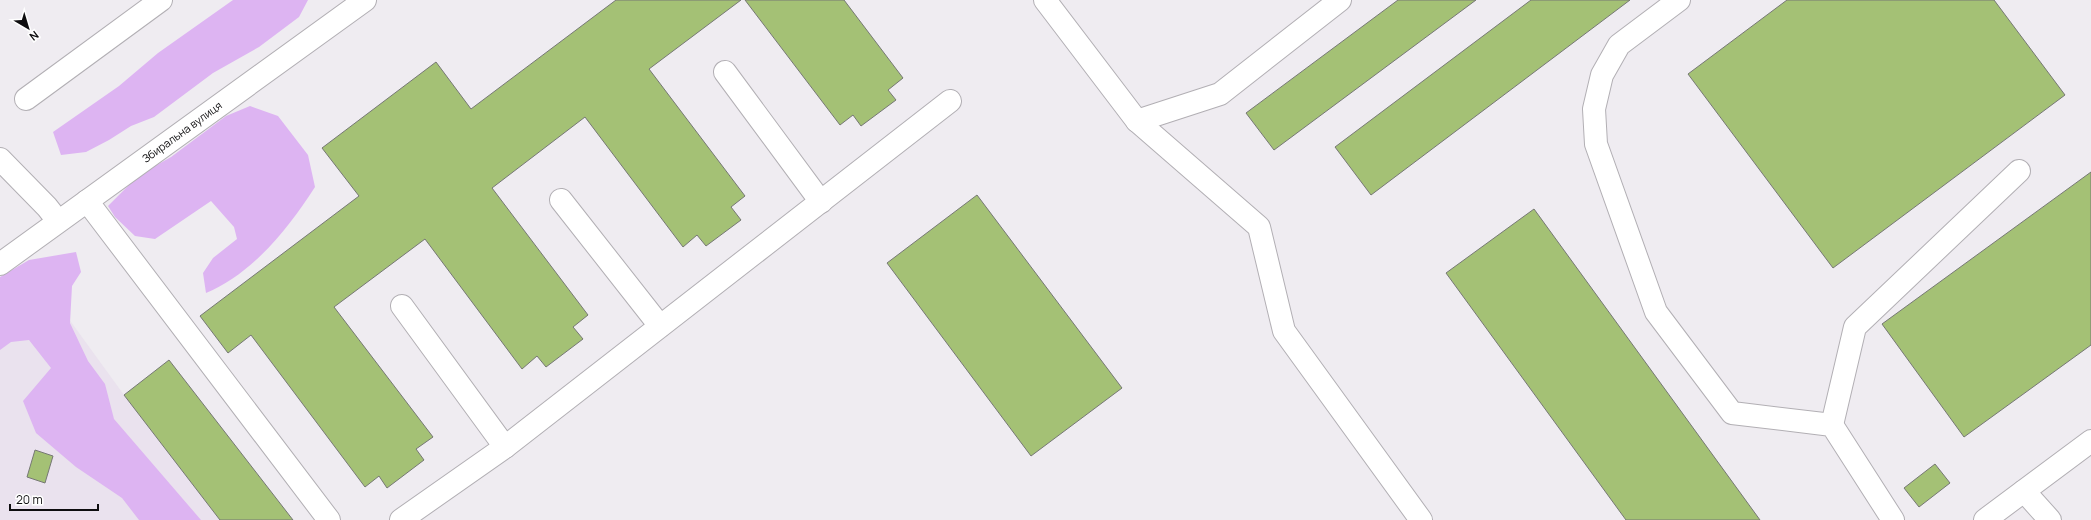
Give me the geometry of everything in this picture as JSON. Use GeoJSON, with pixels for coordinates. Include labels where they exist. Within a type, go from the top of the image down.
{"type":"FeatureCollection","features":[{"type":"Feature","properties":{"kind":"street"},"geometry":{"type":"LineString","coordinates":[[26,99],[161,0]]}},
{"type":"Feature","properties":{"kind":"street","name":"Збиральна вулиця"},"geometry":{"type":"LineString","coordinates":[[0,264],[365,0]]}},
{"type":"Feature","properties":{"kind":"street"},"geometry":{"type":"LineString","coordinates":[[1045,0],[1137,120],[1259,227],[1284,331],[1421,520]]}},
{"type":"Feature","properties":{"kind":"street"},"geometry":{"type":"LineString","coordinates":[[1137,120],[1220,94],[1340,0]]}},
{"type":"Feature","properties":{"kind":"street"},"geometry":{"type":"LineString","coordinates":[[1679,0],[1619,45],[1602,75],[1594,109],[1596,144],[1656,312],[1732,412],[1832,425]]}},
{"type":"Feature","properties":{"kind":"street"},"geometry":{"type":"LineString","coordinates":[[725,72],[821,202]]}},
{"type":"Feature","properties":{"kind":"street"},"geometry":{"type":"LineString","coordinates":[[401,520],[505,447],[950,101]]}},
{"type":"Feature","properties":{"kind":"street"},"geometry":{"type":"LineString","coordinates":[[0,159],[48,207],[58,221]]}},
{"type":"Feature","properties":{"kind":"street"},"geometry":{"type":"LineString","coordinates":[[1893,520],[1832,425],[1855,327],[2019,171]]}},
{"type":"Feature","properties":{"kind":"street"},"geometry":{"type":"LineString","coordinates":[[561,200],[660,326]]}},
{"type":"Feature","properties":{"kind":"street"},"geometry":{"type":"LineString","coordinates":[[87,201],[329,520]]}},
{"type":"Feature","properties":{"kind":"street"},"geometry":{"type":"LineString","coordinates":[[402,306],[505,447]]}},
{"type":"Feature","properties":{"kind":"street"},"geometry":{"type":"LineString","coordinates":[[1985,520],[2091,441]]}},
{"type":"Feature","properties":{"kind":"street"},"geometry":{"type":"LineString","coordinates":[[2024,491],[2050,520]]}},
{"type":"Feature","properties":{"kind":"shaded area"},"geometry":{"type":"Polygon","coordinates":[[[233,0],[308,0],[299,17],[259,47],[213,73],[154,117],[131,126],[86,152],[61,155],[53,132],[119,86],[158,53],[233,0]]]}},
{"type":"Feature","properties":{"kind":"shaded area"},"geometry":{"type":"Polygon","coordinates":[[[250,106],[278,116],[308,155],[315,187],[281,234],[254,262],[239,274],[206,293],[203,273],[213,258],[237,239],[234,227],[211,201],[155,239],[135,236],[115,217],[108,206],[139,175],[171,157],[226,116],[250,106]]]}},
{"type":"Feature","properties":{"kind":"shaded area"},"geometry":{"type":"Polygon","coordinates":[[[76,252],[81,272],[72,286],[70,323],[88,361],[105,384],[114,419],[201,520],[139,520],[122,498],[76,467],[36,433],[23,401],[51,368],[29,340],[11,342],[0,350],[0,277],[29,260],[76,252]]]}},
{"type":"Feature","properties":{"kind":"shaded area"},"geometry":{"type":"Polygon","coordinates":[[[50,293],[124,395],[220,520],[0,520],[0,329],[50,293]]]}},
{"type":"Feature","properties":{"kind":"building"},"geometry":{"type":"Polygon","coordinates":[[[616,0],[741,0],[649,69],[745,196],[731,207],[741,220],[706,246],[697,235],[683,247],[585,117],[492,188],[588,315],[573,327],[583,339],[546,367],[537,356],[522,369],[425,239],[334,307],[433,437],[416,449],[424,460],[387,488],[379,476],[365,487],[251,335],[228,353],[200,316],[359,196],[322,148],[436,62],[471,109],[616,0]]]}},
{"type":"Feature","properties":{"kind":"building"},"geometry":{"type":"Polygon","coordinates":[[[745,0],[844,0],[903,78],[888,90],[896,100],[861,126],[853,115],[840,125],[745,0]]]}},
{"type":"Feature","properties":{"kind":"building"},"geometry":{"type":"Polygon","coordinates":[[[1398,0],[1476,0],[1274,150],[1246,113],[1398,0]]]}},
{"type":"Feature","properties":{"kind":"building"},"geometry":{"type":"Polygon","coordinates":[[[1531,0],[1630,0],[1371,195],[1335,147],[1531,0]]]}},
{"type":"Feature","properties":{"kind":"building"},"geometry":{"type":"Polygon","coordinates":[[[1787,0],[1994,0],[2065,95],[1833,268],[1688,74],[1787,0]]]}},
{"type":"Feature","properties":{"kind":"building"},"geometry":{"type":"Polygon","coordinates":[[[2091,172],[2091,345],[1964,437],[1882,324],[2091,172]]]}},
{"type":"Feature","properties":{"kind":"building"},"geometry":{"type":"Polygon","coordinates":[[[977,195],[1122,388],[1031,456],[887,263],[977,195]]]}},
{"type":"Feature","properties":{"kind":"building"},"geometry":{"type":"Polygon","coordinates":[[[1534,209],[1760,520],[1626,520],[1446,273],[1534,209]]]}},
{"type":"Feature","properties":{"kind":"building"},"geometry":{"type":"Polygon","coordinates":[[[169,360],[293,520],[220,520],[124,395],[169,360]]]}},
{"type":"Feature","properties":{"kind":"building"},"geometry":{"type":"Polygon","coordinates":[[[35,450],[53,456],[45,483],[27,477],[35,450]]]}},
{"type":"Feature","properties":{"kind":"building"},"geometry":{"type":"Polygon","coordinates":[[[1935,464],[1950,483],[1919,507],[1904,488],[1935,464]]]}}]}
